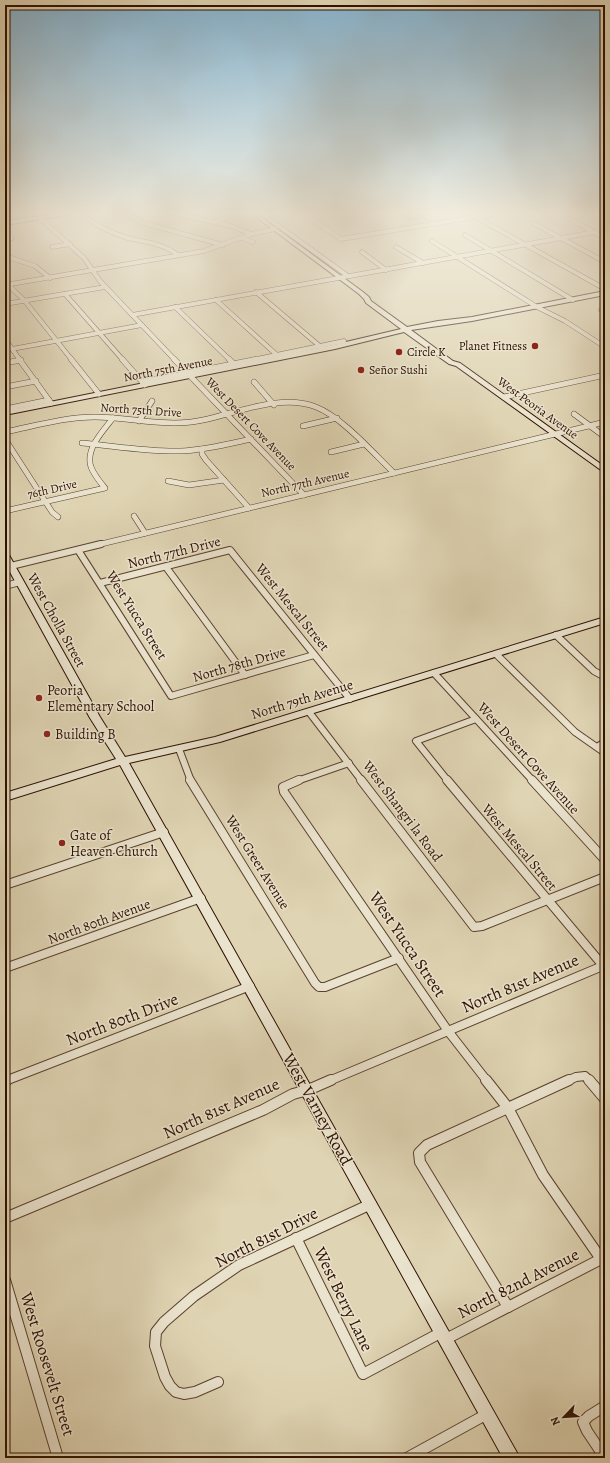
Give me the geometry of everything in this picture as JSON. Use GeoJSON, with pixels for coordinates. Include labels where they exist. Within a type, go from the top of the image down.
{"type":"FeatureCollection","features":[{"type":"Feature","properties":{"kind":"main road","name":"West Peoria Avenue"},"geometry":{"type":"LineString","coordinates":[[346,282],[367,298],[373,299],[382,305],[451,363],[458,364],[605,471]]}},
{"type":"Feature","properties":{"kind":"main road","name":"North 75th Avenue"},"geometry":{"type":"LineString","coordinates":[[335,347],[353,342],[459,324],[472,319],[605,293]]}},
{"type":"Feature","properties":{"kind":"main road","name":"West Peoria Avenue"},"geometry":{"type":"LineString","coordinates":[[367,298],[368,302],[374,307],[413,331]]}},
{"type":"Feature","properties":{"kind":"main road"},"geometry":{"type":"LineString","coordinates":[[374,307],[382,305]]}},
{"type":"Feature","properties":{"kind":"main road","name":"North 75th Avenue"},"geometry":{"type":"LineString","coordinates":[[5,413],[50,402],[99,394],[143,383],[413,331]]}},
{"type":"Feature","properties":{"kind":"main road"},"geometry":{"type":"LineString","coordinates":[[344,344],[354,343],[353,342]]}},
{"type":"Feature","properties":{"kind":"main road","name":"West Cholla Street"},"geometry":{"type":"LineString","coordinates":[[5,555],[95,718],[122,761]]}},
{"type":"Feature","properties":{"kind":"main road","name":"North 79th Avenue"},"geometry":{"type":"LineString","coordinates":[[5,797],[122,761],[216,740],[605,620]]}},
{"type":"Feature","properties":{"kind":"main road","name":"West Varney Road"},"geometry":{"type":"LineString","coordinates":[[122,761],[201,898],[512,1458]]}},
{"type":"Feature","properties":{"kind":"street"},"geometry":{"type":"LineString","coordinates":[[6,284],[19,282]]}},
{"type":"Feature","properties":{"kind":"street","name":"West Desert Cove Avenue"},"geometry":{"type":"LineString","coordinates":[[101,282],[304,495]]}},
{"type":"Feature","properties":{"kind":"street"},"geometry":{"type":"LineString","coordinates":[[132,315],[314,282]]}},
{"type":"Feature","properties":{"kind":"street"},"geometry":{"type":"LineString","coordinates":[[497,282],[537,307],[560,318],[605,347]]}},
{"type":"Feature","properties":{"kind":"street"},"geometry":{"type":"LineString","coordinates":[[544,282],[573,300]]}},
{"type":"Feature","properties":{"kind":"street"},"geometry":{"type":"LineString","coordinates":[[591,282],[605,290]]}},
{"type":"Feature","properties":{"kind":"street"},"geometry":{"type":"LineString","coordinates":[[6,284],[24,300],[99,394]]}},
{"type":"Feature","properties":{"kind":"street"},"geometry":{"type":"LineString","coordinates":[[5,304],[105,287]]}},
{"type":"Feature","properties":{"kind":"street"},"geometry":{"type":"LineString","coordinates":[[256,292],[321,348]]}},
{"type":"Feature","properties":{"kind":"street"},"geometry":{"type":"LineString","coordinates":[[65,294],[143,383]]}},
{"type":"Feature","properties":{"kind":"street"},"geometry":{"type":"LineString","coordinates":[[216,300],[279,356]]}},
{"type":"Feature","properties":{"kind":"street"},"geometry":{"type":"LineString","coordinates":[[175,307],[234,365]]}},
{"type":"Feature","properties":{"kind":"street"},"geometry":{"type":"LineString","coordinates":[[12,349],[142,325]]}},
{"type":"Feature","properties":{"kind":"street"},"geometry":{"type":"LineString","coordinates":[[6,341],[50,402]]}},
{"type":"Feature","properties":{"kind":"street","name":"North 75th Avenue"},"geometry":{"type":"LineString","coordinates":[[321,348],[344,344]]}},
{"type":"Feature","properties":{"kind":"street"},"geometry":{"type":"LineString","coordinates":[[5,364],[21,360]]}},
{"type":"Feature","properties":{"kind":"street"},"geometry":{"type":"LineString","coordinates":[[504,398],[605,375]]}},
{"type":"Feature","properties":{"kind":"street"},"geometry":{"type":"LineString","coordinates":[[5,387],[36,381]]}},
{"type":"Feature","properties":{"kind":"street"},"geometry":{"type":"LineString","coordinates":[[254,382],[274,404]]}},
{"type":"Feature","properties":{"kind":"street"},"geometry":{"type":"LineString","coordinates":[[140,421],[152,401]]}},
{"type":"Feature","properties":{"kind":"street","name":"North 75th Avenue"},"geometry":{"type":"LineString","coordinates":[[5,409],[50,402]]}},
{"type":"Feature","properties":{"kind":"street","name":"North 75th Drive"},"geometry":{"type":"LineString","coordinates":[[5,432],[69,419],[95,417],[179,424],[195,422],[274,404],[308,405],[328,412],[337,418],[394,473]]}},
{"type":"Feature","properties":{"kind":"street"},"geometry":{"type":"LineString","coordinates":[[574,414],[605,437]]}},
{"type":"Feature","properties":{"kind":"street"},"geometry":{"type":"LineString","coordinates":[[94,444],[113,418]]}},
{"type":"Feature","properties":{"kind":"street"},"geometry":{"type":"LineString","coordinates":[[303,426],[337,418]]}},
{"type":"Feature","properties":{"kind":"street","name":"North 77th Avenue"},"geometry":{"type":"LineString","coordinates":[[11,566],[605,422]]}},
{"type":"Feature","properties":{"kind":"street"},"geometry":{"type":"LineString","coordinates":[[5,439],[52,512],[58,517]]}},
{"type":"Feature","properties":{"kind":"street"},"geometry":{"type":"LineString","coordinates":[[82,443],[161,451],[202,449],[251,439]]}},
{"type":"Feature","properties":{"kind":"street","name":"76th Drive"},"geometry":{"type":"LineString","coordinates":[[5,511],[105,488],[90,464],[91,452],[94,444]]}},
{"type":"Feature","properties":{"kind":"street"},"geometry":{"type":"LineString","coordinates":[[331,452],[364,444]]}},
{"type":"Feature","properties":{"kind":"street"},"geometry":{"type":"LineString","coordinates":[[202,449],[204,457],[249,508]]}},
{"type":"Feature","properties":{"kind":"street"},"geometry":{"type":"LineString","coordinates":[[168,481],[188,486],[224,480]]}},
{"type":"Feature","properties":{"kind":"street"},"geometry":{"type":"LineString","coordinates":[[134,516],[145,533]]}},
{"type":"Feature","properties":{"kind":"street","name":"West Yucca Street"},"geometry":{"type":"LineString","coordinates":[[78,550],[171,696]]}},
{"type":"Feature","properties":{"kind":"street","name":"North 77th Drive"},"geometry":{"type":"LineString","coordinates":[[100,583],[230,550]]}},
{"type":"Feature","properties":{"kind":"street","name":"West Mescal Street"},"geometry":{"type":"LineString","coordinates":[[230,550],[350,699]]}},
{"type":"Feature","properties":{"kind":"street"},"geometry":{"type":"LineString","coordinates":[[166,567],[245,675]]}},
{"type":"Feature","properties":{"kind":"street"},"geometry":{"type":"LineString","coordinates":[[5,586],[20,582]]}},
{"type":"Feature","properties":{"kind":"street"},"geometry":{"type":"LineString","coordinates":[[556,635],[594,671],[605,677]]}},
{"type":"Feature","properties":{"kind":"street"},"geometry":{"type":"LineString","coordinates":[[496,654],[575,732],[605,753]]}},
{"type":"Feature","properties":{"kind":"street","name":"North 78th Drive"},"geometry":{"type":"LineString","coordinates":[[171,696],[314,655]]}},
{"type":"Feature","properties":{"kind":"street","name":"West Desert Cove Avenue"},"geometry":{"type":"LineString","coordinates":[[434,673],[605,860]]}},
{"type":"Feature","properties":{"kind":"street","name":"West Shangri la Road"},"geometry":{"type":"LineString","coordinates":[[309,712],[474,927],[482,926],[547,900]]}},
{"type":"Feature","properties":{"kind":"street","name":"West Mescal Street"},"geometry":{"type":"LineString","coordinates":[[476,718],[416,741],[547,900],[604,966]]}},
{"type":"Feature","properties":{"kind":"street"},"geometry":{"type":"LineString","coordinates":[[597,747],[605,742]]}},
{"type":"Feature","properties":{"kind":"street","name":"West Greer Avenue"},"geometry":{"type":"LineString","coordinates":[[179,749],[185,771],[194,788],[315,983],[319,987],[325,987],[399,958]]}},
{"type":"Feature","properties":{"kind":"street","name":"West Yucca Street"},"geometry":{"type":"LineString","coordinates":[[349,764],[288,784],[283,787],[284,792],[448,1031],[508,1108],[544,1176],[603,1258]]}},
{"type":"Feature","properties":{"kind":"street"},"geometry":{"type":"LineString","coordinates":[[5,885],[164,832]]}},
{"type":"Feature","properties":{"kind":"street"},"geometry":{"type":"LineString","coordinates":[[547,900],[605,877]]}},
{"type":"Feature","properties":{"kind":"street","name":"North 80th Avenue"},"geometry":{"type":"LineString","coordinates":[[5,968],[201,898]]}},
{"type":"Feature","properties":{"kind":"street","name":"North 81st Avenue"},"geometry":{"type":"LineString","coordinates":[[5,1218],[263,1110],[293,1094],[308,1090],[604,966]]}},
{"type":"Feature","properties":{"kind":"street","name":"North 80th Drive"},"geometry":{"type":"LineString","coordinates":[[5,1081],[250,986]]}},
{"type":"Feature","properties":{"kind":"street"},"geometry":{"type":"LineString","coordinates":[[508,1307],[420,1162],[419,1153],[427,1145],[576,1077],[585,1076],[605,1099]]}},
{"type":"Feature","properties":{"kind":"street","name":"North 81st Drive"},"geometry":{"type":"LineString","coordinates":[[218,1382],[195,1392],[184,1394],[176,1392],[170,1386],[165,1377],[155,1346],[156,1332],[174,1312],[226,1272],[371,1204]]}},
{"type":"Feature","properties":{"kind":"street","name":"West Berry Lane"},"geometry":{"type":"LineString","coordinates":[[296,1238],[363,1374]]}},
{"type":"Feature","properties":{"kind":"street","name":"North 82nd Avenue"},"geometry":{"type":"LineString","coordinates":[[363,1374],[508,1307],[603,1258]]}},
{"type":"Feature","properties":{"kind":"street","name":"West Roosevelt Street"},"geometry":{"type":"LineString","coordinates":[[5,1280],[58,1458]]}},
{"type":"Feature","properties":{"kind":"street"},"geometry":{"type":"LineString","coordinates":[[605,1406],[589,1416],[583,1422],[587,1431],[605,1458]]}},
{"type":"Feature","properties":{"kind":"street"},"geometry":{"type":"LineString","coordinates":[[406,1458],[487,1414]]}},
{"type":"Feature","properties":{"kind":"place","name":"Planet Fitness"},"geometry":{"type":"Point","coordinates":[535,346]}},
{"type":"Feature","properties":{"kind":"place","name":"Circle K"},"geometry":{"type":"Point","coordinates":[399,352]}},
{"type":"Feature","properties":{"kind":"place","name":"Señor Sushi"},"geometry":{"type":"Point","coordinates":[361,370]}},
{"type":"Feature","properties":{"kind":"place","name":"Peoria Elementary School"},"geometry":{"type":"Point","coordinates":[39,698]}},
{"type":"Feature","properties":{"kind":"place","name":"Building B"},"geometry":{"type":"Point","coordinates":[47,734]}},
{"type":"Feature","properties":{"kind":"place","name":"Gate of Heaven Church"},"geometry":{"type":"Point","coordinates":[62,843]}}]}
